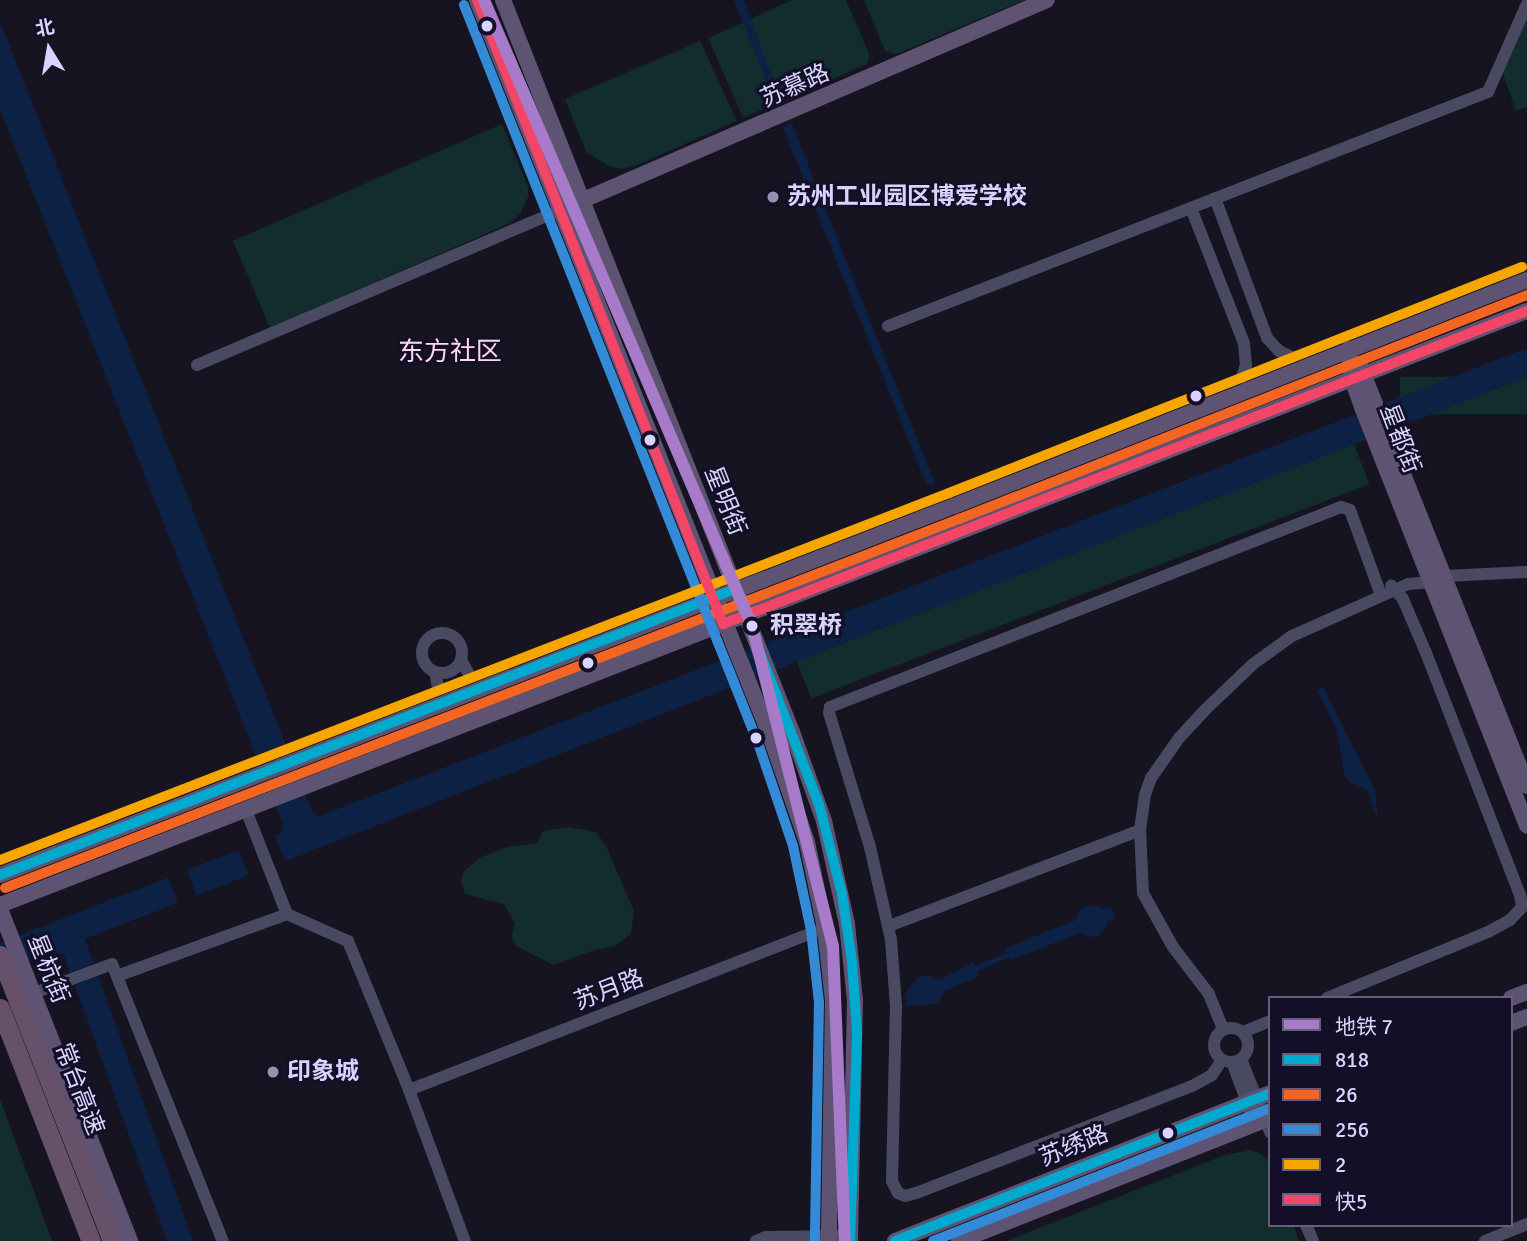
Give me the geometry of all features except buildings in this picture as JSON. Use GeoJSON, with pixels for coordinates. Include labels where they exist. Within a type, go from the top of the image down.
{"type":"FeatureCollection","features":[{"type":"Feature","properties":{"kind":"highway","name":"常台高速"},"geometry":{"type":"LineString","coordinates":[[0,955],[112,1241]]}},
{"type":"Feature","properties":{"kind":"highway","name":"常台高速"},"geometry":{"type":"LineString","coordinates":[[0,1008],[91,1241]]}},
{"type":"Feature","properties":{"kind":"main road","name":"星明街"},"geometry":{"type":"LineString","coordinates":[[477,0],[803,827],[825,928],[834,1036],[829,1238]]}},
{"type":"Feature","properties":{"kind":"main road","name":"星明街"},"geometry":{"type":"LineString","coordinates":[[503,0],[772,680],[824,821],[849,941],[857,1033],[850,1238]]}},
{"type":"Feature","properties":{"kind":"main road","name":"苏慕路"},"geometry":{"type":"LineString","coordinates":[[560,210],[1047,0]]}},
{"type":"Feature","properties":{"kind":"main road"},"geometry":{"type":"LineString","coordinates":[[0,875],[1527,280]]}},
{"type":"Feature","properties":{"kind":"main road"},"geometry":{"type":"LineString","coordinates":[[0,907],[1527,311]]}},
{"type":"Feature","properties":{"kind":"main road","name":"星都街"},"geometry":{"type":"LineString","coordinates":[[1349,349],[1438,579],[1527,826]]}},
{"type":"Feature","properties":{"kind":"main road","name":"星都街"},"geometry":{"type":"LineString","coordinates":[[1438,579],[1527,786]]}},
{"type":"Feature","properties":{"kind":"main road","name":"星杭街"},"geometry":{"type":"LineString","coordinates":[[0,907],[130,1241]]}},
{"type":"Feature","properties":{"kind":"main road"},"geometry":{"type":"LineString","coordinates":[[0,1032],[82,1241]]}},
{"type":"Feature","properties":{"kind":"main road","name":"苏绣路"},"geometry":{"type":"LineString","coordinates":[[895,1241],[1258,1098]]}},
{"type":"Feature","properties":{"kind":"main road","name":"苏绣路"},"geometry":{"type":"LineString","coordinates":[[959,1241],[1265,1124]]}},
{"type":"Feature","properties":{"kind":"street"},"geometry":{"type":"LineString","coordinates":[[888,326],[1488,92],[1527,4]]}},
{"type":"Feature","properties":{"kind":"street"},"geometry":{"type":"LineString","coordinates":[[1215,198],[1267,338],[1279,351],[1292,357]]}},
{"type":"Feature","properties":{"kind":"street"},"geometry":{"type":"LineString","coordinates":[[1191,208],[1244,343],[1245,365],[1242,376]]}},
{"type":"Feature","properties":{"kind":"street"},"geometry":{"type":"LineString","coordinates":[[197,365],[560,210]]}},
{"type":"Feature","properties":{"kind":"street"},"geometry":{"type":"LineString","coordinates":[[1223,1029],[1236,1028],[1243,1032],[1248,1046],[1212,1075],[1192,1086],[916,1193],[901,1194],[892,1181],[896,1006],[889,926],[870,847],[829,713],[830,707],[1341,507],[1350,510],[1381,595]]}},
{"type":"Feature","properties":{"kind":"street"},"geometry":{"type":"LineString","coordinates":[[1223,1029],[1209,994],[1173,947],[1149,908],[1142,887],[1140,830],[1144,794],[1151,778],[1179,738],[1213,702],[1277,645],[1396,589],[1438,579],[1527,572]]}},
{"type":"Feature","properties":{"kind":"street"},"geometry":{"type":"LineString","coordinates":[[1332,996],[1488,932],[1510,920],[1522,907],[1520,895],[1404,599],[1390,583],[1376,581]]}},
{"type":"Feature","properties":{"kind":"street"},"geometry":{"type":"LineString","coordinates":[[435,672],[453,670],[461,660],[462,648],[454,637],[434,635],[424,644],[422,657],[435,672],[438,688]]}},
{"type":"Feature","properties":{"kind":"street"},"geometry":{"type":"LineString","coordinates":[[461,660],[470,676]]}},
{"type":"Feature","properties":{"kind":"street"},"geometry":{"type":"LineString","coordinates":[[246,810],[287,914],[348,941],[409,1090],[465,1241]]}},
{"type":"Feature","properties":{"kind":"street"},"geometry":{"type":"LineString","coordinates":[[889,926],[1140,830]]}},
{"type":"Feature","properties":{"kind":"street"},"geometry":{"type":"LineString","coordinates":[[117,976],[287,914]]}},
{"type":"Feature","properties":{"kind":"street","name":"苏月路"},"geometry":{"type":"LineString","coordinates":[[409,1090],[825,928]]}},
{"type":"Feature","properties":{"kind":"street"},"geometry":{"type":"LineString","coordinates":[[34,993],[112,964],[223,1241]]}},
{"type":"Feature","properties":{"kind":"street"},"geometry":{"type":"LineString","coordinates":[[1243,1032],[1268,1022]]}},
{"type":"Feature","properties":{"kind":"street"},"geometry":{"type":"LineString","coordinates":[[1223,1029],[1213,1044],[1215,1053],[1232,1060],[1258,1098],[1265,1124]]}},
{"type":"Feature","properties":{"kind":"street"},"geometry":{"type":"LineString","coordinates":[[1485,1241],[1527,1224]]}},
{"type":"Feature","properties":{"kind":"street"},"geometry":{"type":"LineString","coordinates":[[756,1241],[766,1237],[850,1238]]}},
{"type":"Feature","properties":{"kind":"green space"},"geometry":{"type":"Polygon","coordinates":[[[792,0],[846,0],[870,56],[867,64],[743,118],[708,38],[792,0]]]}},
{"type":"Feature","properties":{"kind":"green space"},"geometry":{"type":"Polygon","coordinates":[[[864,0],[1024,0],[897,54],[885,51],[864,0]]]}},
{"type":"Feature","properties":{"kind":"green space"},"geometry":{"type":"Polygon","coordinates":[[[1527,17],[1527,107],[1516,111],[1502,71],[1527,17]]]}},
{"type":"Feature","properties":{"kind":"green space"},"geometry":{"type":"Polygon","coordinates":[[[700,41],[737,121],[635,166],[620,169],[609,166],[586,152],[565,99],[700,41]]]}},
{"type":"Feature","properties":{"kind":"green space"},"geometry":{"type":"Polygon","coordinates":[[[502,124],[528,187],[528,197],[520,214],[510,223],[270,328],[233,241],[502,124]]]}},
{"type":"Feature","properties":{"kind":"green space"},"geometry":{"type":"Polygon","coordinates":[[[1400,377],[1527,377],[1527,414],[1400,414],[1400,377]]]}},
{"type":"Feature","properties":{"kind":"green space"},"geometry":{"type":"Polygon","coordinates":[[[1354,444],[1369,484],[811,698],[796,658],[1354,444]]]}},
{"type":"Feature","properties":{"kind":"green space"},"geometry":{"type":"Polygon","coordinates":[[[568,827],[596,832],[606,846],[634,911],[631,934],[615,946],[595,950],[554,965],[516,946],[511,936],[515,924],[504,904],[465,894],[461,882],[463,872],[479,858],[508,847],[537,843],[543,831],[568,827]]]}},
{"type":"Feature","properties":{"kind":"green space"},"geometry":{"type":"Polygon","coordinates":[[[0,1099],[52,1241],[0,1241],[0,1099]]]}},
{"type":"Feature","properties":{"kind":"green space"},"geometry":{"type":"Polygon","coordinates":[[[1251,1150],[1268,1161],[1268,1227],[1294,1227],[1299,1241],[1006,1241],[1225,1155],[1251,1150]]]}},
{"type":"Feature","properties":{"kind":"water"},"geometry":{"type":"Polygon","coordinates":[[[734,0],[744,0],[779,96],[773,98],[734,0]]]}},
{"type":"Feature","properties":{"kind":"water"},"geometry":{"type":"Polygon","coordinates":[[[0,22],[313,814],[317,817],[1527,348],[1527,377],[85,939],[193,1241],[167,1241],[64,955],[40,955],[0,970],[0,943],[280,834],[284,827],[0,109],[0,22]]]}},
{"type":"Feature","properties":{"kind":"water"},"geometry":{"type":"Polygon","coordinates":[[[791,121],[935,484],[933,485],[927,484],[923,476],[783,128],[791,121]]]}},
{"type":"Feature","properties":{"kind":"water"},"geometry":{"type":"Polygon","coordinates":[[[1323,687],[1375,790],[1378,821],[1367,790],[1351,783],[1345,776],[1336,729],[1317,690],[1323,687]]]}},
{"type":"Feature","properties":{"kind":"water"},"geometry":{"type":"Polygon","coordinates":[[[1094,905],[1104,909],[1111,907],[1116,919],[1108,922],[1099,936],[1089,937],[1080,933],[1011,960],[1009,957],[977,971],[979,976],[945,991],[936,1004],[906,1006],[905,993],[918,977],[927,975],[939,980],[973,963],[975,966],[1007,953],[1005,948],[1074,921],[1080,909],[1094,905]]]}},
{"type":"Feature","properties":{"kind":"pier"},"geometry":{"type":"Polygon","coordinates":[[[274,833],[286,864],[249,878],[238,847],[274,833]]]}},
{"type":"Feature","properties":{"kind":"pier"},"geometry":{"type":"Polygon","coordinates":[[[186,868],[198,899],[179,906],[167,875],[186,868]]]}},
{"type":"Feature","properties":{"kind":"metro line","name":"7"},"geometry":{"type":"LineString","coordinates":[[484,0],[752,626],[833,946],[845,1241]]}},
{"type":"Feature","properties":{"kind":"transit line","name":"快5"},"geometry":{"type":"LineString","coordinates":[[477,0],[723,624],[1527,311]]}},
{"type":"Feature","properties":{"kind":"transit line","name":"256"},"geometry":{"type":"LineString","coordinates":[[464,5],[758,743],[793,846],[811,930],[819,1002],[815,1241]]}},
{"type":"Feature","properties":{"kind":"transit line","name":"2"},"geometry":{"type":"LineString","coordinates":[[0,860],[949,493],[1522,267]]}},
{"type":"Feature","properties":{"kind":"transit line","name":"26"},"geometry":{"type":"LineString","coordinates":[[5,888],[959,519],[1527,295]]}},
{"type":"Feature","properties":{"kind":"transit line","name":"818"},"geometry":{"type":"LineString","coordinates":[[735,589],[819,804],[842,894],[852,961],[857,1033],[850,1241]]}},
{"type":"Feature","properties":{"kind":"transit line","name":"818"},"geometry":{"type":"LineString","coordinates":[[0,875],[735,589]]}},
{"type":"Feature","properties":{"kind":"transit line","name":"818"},"geometry":{"type":"LineString","coordinates":[[895,1241],[1268,1094]]}},
{"type":"Feature","properties":{"kind":"transit line","name":"256"},"geometry":{"type":"LineString","coordinates":[[933,1241],[1268,1109]]}},
{"type":"Feature","properties":{"kind":"place","name":"苏州工业园区博爱学校"},"geometry":{"type":"Point","coordinates":[773,197]}},
{"type":"Feature","properties":{"kind":"place","name":"积翠桥"},"geometry":{"type":"Point","coordinates":[752,626]}},
{"type":"Feature","properties":{"kind":"place","name":"印象城"},"geometry":{"type":"Point","coordinates":[273,1072]}},
{"type":"Feature","properties":{"kind":"district","name":"东方社区"},"geometry":{"type":"Point","coordinates":[450,353]}}]}
